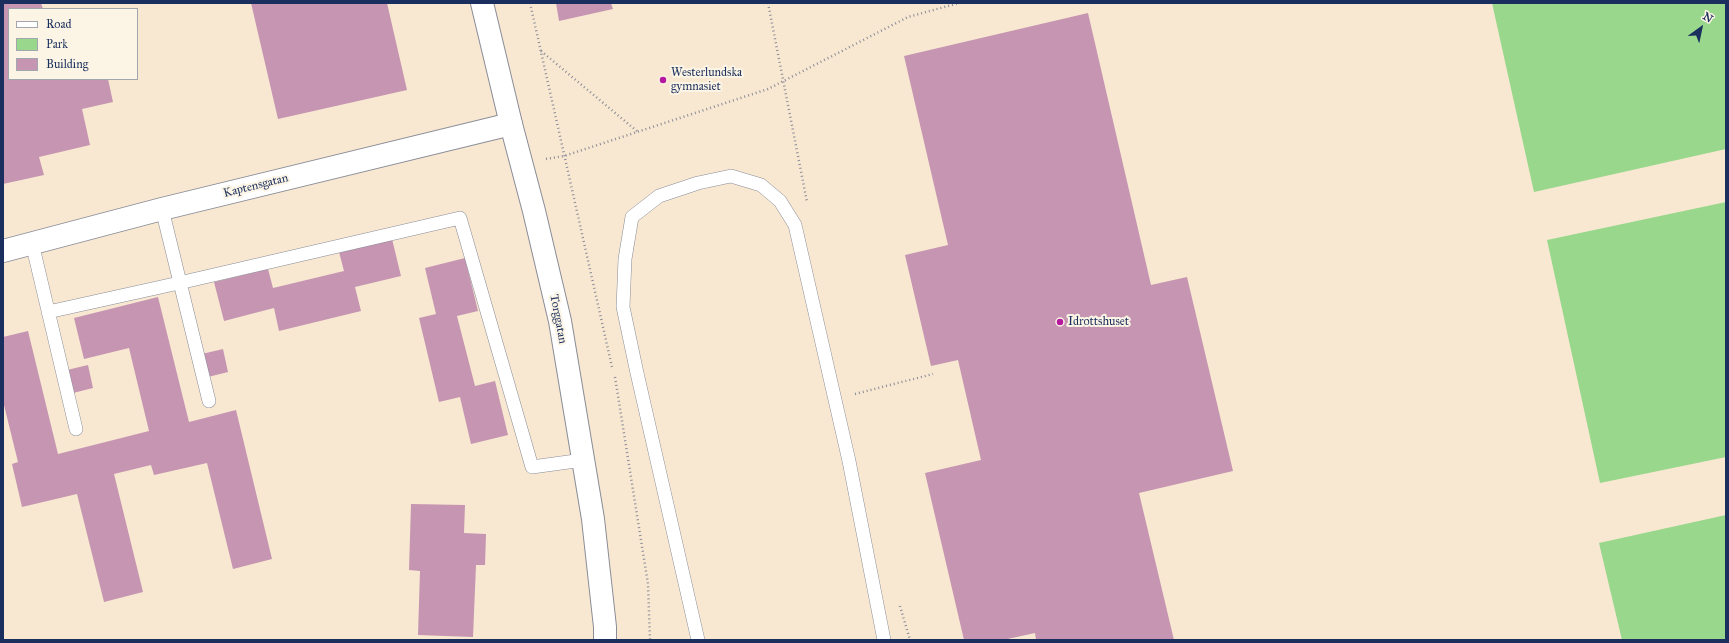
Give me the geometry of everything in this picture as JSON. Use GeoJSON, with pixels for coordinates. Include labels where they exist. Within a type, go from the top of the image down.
{"type":"FeatureCollection","features":[{"type":"Feature","properties":{"kind":"street","name":"Torggatan"},"geometry":{"type":"LineString","coordinates":[[482,3],[560,321],[593,519],[605,627],[605,640]]}},
{"type":"Feature","properties":{"kind":"street","name":"Kaptensgatan"},"geometry":{"type":"LineString","coordinates":[[3,251],[162,208],[511,124]]}},
{"type":"Feature","properties":{"kind":"lane"},"geometry":{"type":"LineString","coordinates":[[698,640],[636,373],[623,307],[625,260],[632,217],[658,196],[698,183],[731,176],[761,185],[780,201],[795,225],[849,461],[884,640]]}},
{"type":"Feature","properties":{"kind":"lane"},"geometry":{"type":"LineString","coordinates":[[162,208],[179,283],[209,401]]}},
{"type":"Feature","properties":{"kind":"lane"},"geometry":{"type":"LineString","coordinates":[[48,312],[460,218],[532,467],[583,460]]}},
{"type":"Feature","properties":{"kind":"lane"},"geometry":{"type":"LineString","coordinates":[[32,243],[76,429]]}},
{"type":"Feature","properties":{"kind":"path"},"geometry":{"type":"LineString","coordinates":[[530,3],[613,369]]}},
{"type":"Feature","properties":{"kind":"path"},"geometry":{"type":"LineString","coordinates":[[564,156],[768,89],[908,17],[959,3]]}},
{"type":"Feature","properties":{"kind":"path"},"geometry":{"type":"LineString","coordinates":[[540,51],[639,132]]}},
{"type":"Feature","properties":{"kind":"path"},"geometry":{"type":"LineString","coordinates":[[835,400],[933,374]]}},
{"type":"Feature","properties":{"kind":"path"},"geometry":{"type":"LineString","coordinates":[[614,377],[648,584],[650,640]]}},
{"type":"Feature","properties":{"kind":"green space"},"geometry":{"type":"Polygon","coordinates":[[[1492,3],[1726,3],[1726,149],[1534,192],[1492,3]]]}},
{"type":"Feature","properties":{"kind":"green space"},"geometry":{"type":"Polygon","coordinates":[[[1726,202],[1726,457],[1600,483],[1547,240],[1726,202]]]}},
{"type":"Feature","properties":{"kind":"green space"},"geometry":{"type":"Polygon","coordinates":[[[1726,515],[1726,640],[1622,640],[1599,543],[1726,515]]]}},
{"type":"Feature","properties":{"kind":"building"},"geometry":{"type":"Polygon","coordinates":[[[3,3],[41,3],[43,8],[8,8],[8,80],[108,80],[113,102],[82,109],[90,145],[39,157],[44,175],[3,184],[3,3]]]}},
{"type":"Feature","properties":{"kind":"building"},"geometry":{"type":"Polygon","coordinates":[[[251,3],[387,3],[407,90],[278,119],[251,3]]]}},
{"type":"Feature","properties":{"kind":"building"},"geometry":{"type":"Polygon","coordinates":[[[556,3],[611,3],[613,9],[559,21],[556,3]]]}},
{"type":"Feature","properties":{"kind":"building","name":"Idrottshuset"},"geometry":{"type":"Polygon","coordinates":[[[1088,13],[1151,285],[1187,277],[1233,471],[1139,493],[1174,640],[1036,640],[1035,633],[1003,640],[964,640],[925,473],[981,460],[958,360],[931,366],[905,255],[948,245],[904,56],[1088,13]]]}},
{"type":"Feature","properties":{"kind":"building"},"geometry":{"type":"Polygon","coordinates":[[[392,239],[401,276],[355,287],[361,311],[279,331],[274,308],[224,321],[214,282],[268,269],[273,288],[344,271],[339,252],[392,239]]]}},
{"type":"Feature","properties":{"kind":"building"},"geometry":{"type":"Polygon","coordinates":[[[465,258],[478,311],[457,316],[475,386],[495,381],[508,435],[471,444],[460,397],[439,402],[419,318],[436,314],[425,268],[465,258]]]}},
{"type":"Feature","properties":{"kind":"building"},"geometry":{"type":"Polygon","coordinates":[[[158,297],[189,422],[236,410],[272,559],[233,569],[207,463],[154,475],[151,465],[114,474],[143,592],[104,602],[77,494],[22,507],[12,464],[18,462],[3,401],[3,337],[28,331],[58,454],[149,431],[129,348],[84,359],[74,318],[158,297]]]}},
{"type":"Feature","properties":{"kind":"building"},"geometry":{"type":"Polygon","coordinates":[[[223,349],[228,372],[208,377],[202,354],[223,349]]]}},
{"type":"Feature","properties":{"kind":"building"},"geometry":{"type":"Polygon","coordinates":[[[88,365],[93,388],[73,393],[67,370],[88,365]]]}},
{"type":"Feature","properties":{"kind":"building"},"geometry":{"type":"Polygon","coordinates":[[[411,504],[465,505],[464,533],[486,534],[485,565],[476,565],[473,637],[418,635],[420,571],[409,570],[411,504]]]}},
{"type":"Feature","properties":{"kind":"place","name":"Westerlundska gymnasiet"},"geometry":{"type":"Point","coordinates":[663,80]}},
{"type":"Feature","properties":{"kind":"place","name":"Idrottshuset"},"geometry":{"type":"Point","coordinates":[1060,322]}}]}
